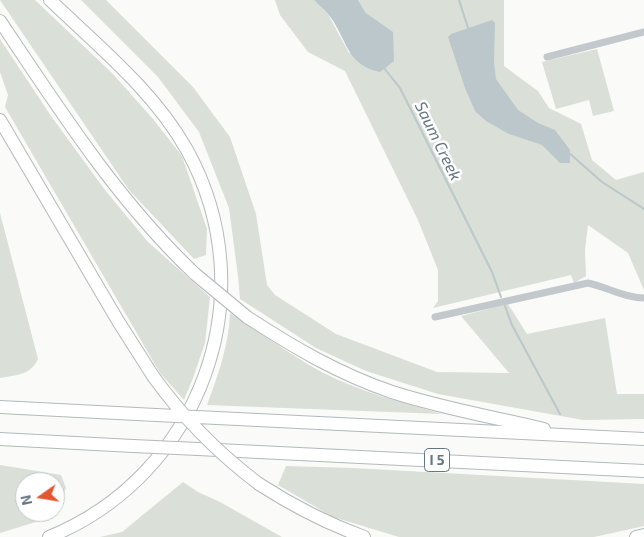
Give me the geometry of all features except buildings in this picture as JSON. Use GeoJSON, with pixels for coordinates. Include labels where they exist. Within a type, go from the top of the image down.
{"type":"FeatureCollection","features":[{"type":"Feature","properties":{"kind":"highway"},"geometry":{"type":"LineString","coordinates":[[49,537],[85,519],[126,491],[153,464],[177,432],[196,398],[210,360],[219,319],[222,283],[221,263],[213,214],[199,175],[186,148],[151,100],[127,74],[50,0]]}},
{"type":"Feature","properties":{"kind":"highway"},"geometry":{"type":"LineString","coordinates":[[0,21],[69,124],[114,184],[159,237],[194,274],[247,317],[315,359],[392,392],[578,436]]}},
{"type":"Feature","properties":{"kind":"highway"},"geometry":{"type":"LineString","coordinates":[[0,120],[113,312],[176,407],[201,435],[229,461],[259,484],[313,516],[364,537]]}},
{"type":"Feature","properties":{"kind":"highway","name":"I 5"},"geometry":{"type":"LineString","coordinates":[[0,407],[644,439]]}},
{"type":"Feature","properties":{"kind":"highway","name":"I 5"},"geometry":{"type":"LineString","coordinates":[[0,439],[644,471]]}},
{"type":"Feature","properties":{"kind":"highway"},"geometry":{"type":"LineString","coordinates":[[636,537],[644,535]]}},
{"type":"Feature","properties":{"kind":"street"},"geometry":{"type":"LineString","coordinates":[[547,57],[644,32]]}},
{"type":"Feature","properties":{"kind":"street"},"geometry":{"type":"LineString","coordinates":[[435,317],[588,283],[602,286],[633,298],[644,298]]}},
{"type":"Feature","properties":{"kind":"shaded area"},"geometry":{"type":"Polygon","coordinates":[[[0,0],[35,0],[113,74],[153,119],[182,156],[207,229],[206,255],[194,259],[129,190],[0,0]]]}},
{"type":"Feature","properties":{"kind":"shaded area"},"geometry":{"type":"Polygon","coordinates":[[[81,0],[106,0],[193,87],[230,137],[256,214],[267,285],[275,295],[336,334],[437,372],[509,373],[461,316],[508,304],[527,334],[605,318],[617,394],[644,394],[644,419],[583,420],[438,394],[366,371],[316,348],[240,299],[229,208],[199,132],[158,77],[81,0]]]}},
{"type":"Feature","properties":{"kind":"shaded area"},"geometry":{"type":"Polygon","coordinates":[[[275,0],[314,0],[328,14],[349,53],[393,33],[366,13],[358,0],[504,0],[504,66],[538,91],[549,108],[581,124],[592,160],[616,180],[644,172],[644,290],[628,253],[588,225],[585,250],[586,276],[574,283],[571,275],[433,308],[438,301],[438,270],[418,220],[345,71],[308,52],[280,15],[275,0]]]}},
{"type":"Feature","properties":{"kind":"shaded area"},"geometry":{"type":"Polygon","coordinates":[[[314,0],[358,0],[366,13],[393,32],[394,61],[380,72],[360,63],[353,57],[328,14],[314,0]]]}},
{"type":"Feature","properties":{"kind":"shaded area"},"geometry":{"type":"Polygon","coordinates":[[[492,20],[495,23],[494,62],[496,79],[518,110],[538,123],[555,130],[570,150],[570,163],[560,163],[542,145],[509,134],[486,121],[475,111],[465,88],[448,37],[451,34],[492,20]]]}},
{"type":"Feature","properties":{"kind":"shaded area"},"geometry":{"type":"Polygon","coordinates":[[[0,39],[51,116],[105,190],[148,242],[210,297],[205,343],[184,400],[160,373],[5,107],[8,95],[0,72],[0,39]]]}},
{"type":"Feature","properties":{"kind":"shaded area"},"geometry":{"type":"Polygon","coordinates":[[[597,49],[614,111],[593,116],[589,100],[556,109],[542,62],[597,49]]]}},
{"type":"Feature","properties":{"kind":"shaded area"},"geometry":{"type":"Polygon","coordinates":[[[0,213],[38,359],[27,371],[0,378],[0,213]]]}},
{"type":"Feature","properties":{"kind":"shaded area"},"geometry":{"type":"Polygon","coordinates":[[[230,313],[318,370],[348,384],[379,395],[442,414],[207,405],[225,348],[230,313]]]}},
{"type":"Feature","properties":{"kind":"shaded area"},"geometry":{"type":"Polygon","coordinates":[[[0,465],[43,472],[15,472],[15,522],[36,522],[0,533],[0,465]]]}},
{"type":"Feature","properties":{"kind":"shaded area"},"geometry":{"type":"Polygon","coordinates":[[[286,466],[644,484],[644,526],[594,537],[399,537],[333,517],[278,485],[286,466]]]}},
{"type":"Feature","properties":{"kind":"shaded area"},"geometry":{"type":"Polygon","coordinates":[[[183,482],[282,537],[100,537],[122,532],[183,482]]]}},
{"type":"Feature","properties":{"kind":"waterway"},"geometry":{"type":"LineString","coordinates":[[459,0],[468,28]]}},
{"type":"Feature","properties":{"kind":"waterway","name":"Saum Creek"},"geometry":{"type":"LineString","coordinates":[[384,68],[400,88],[492,272],[501,297]]}},
{"type":"Feature","properties":{"kind":"waterway"},"geometry":{"type":"LineString","coordinates":[[568,152],[602,182],[644,209]]}},
{"type":"Feature","properties":{"kind":"waterway","name":"Saum Creek"},"geometry":{"type":"LineString","coordinates":[[505,306],[512,325],[560,414]]}}]}
